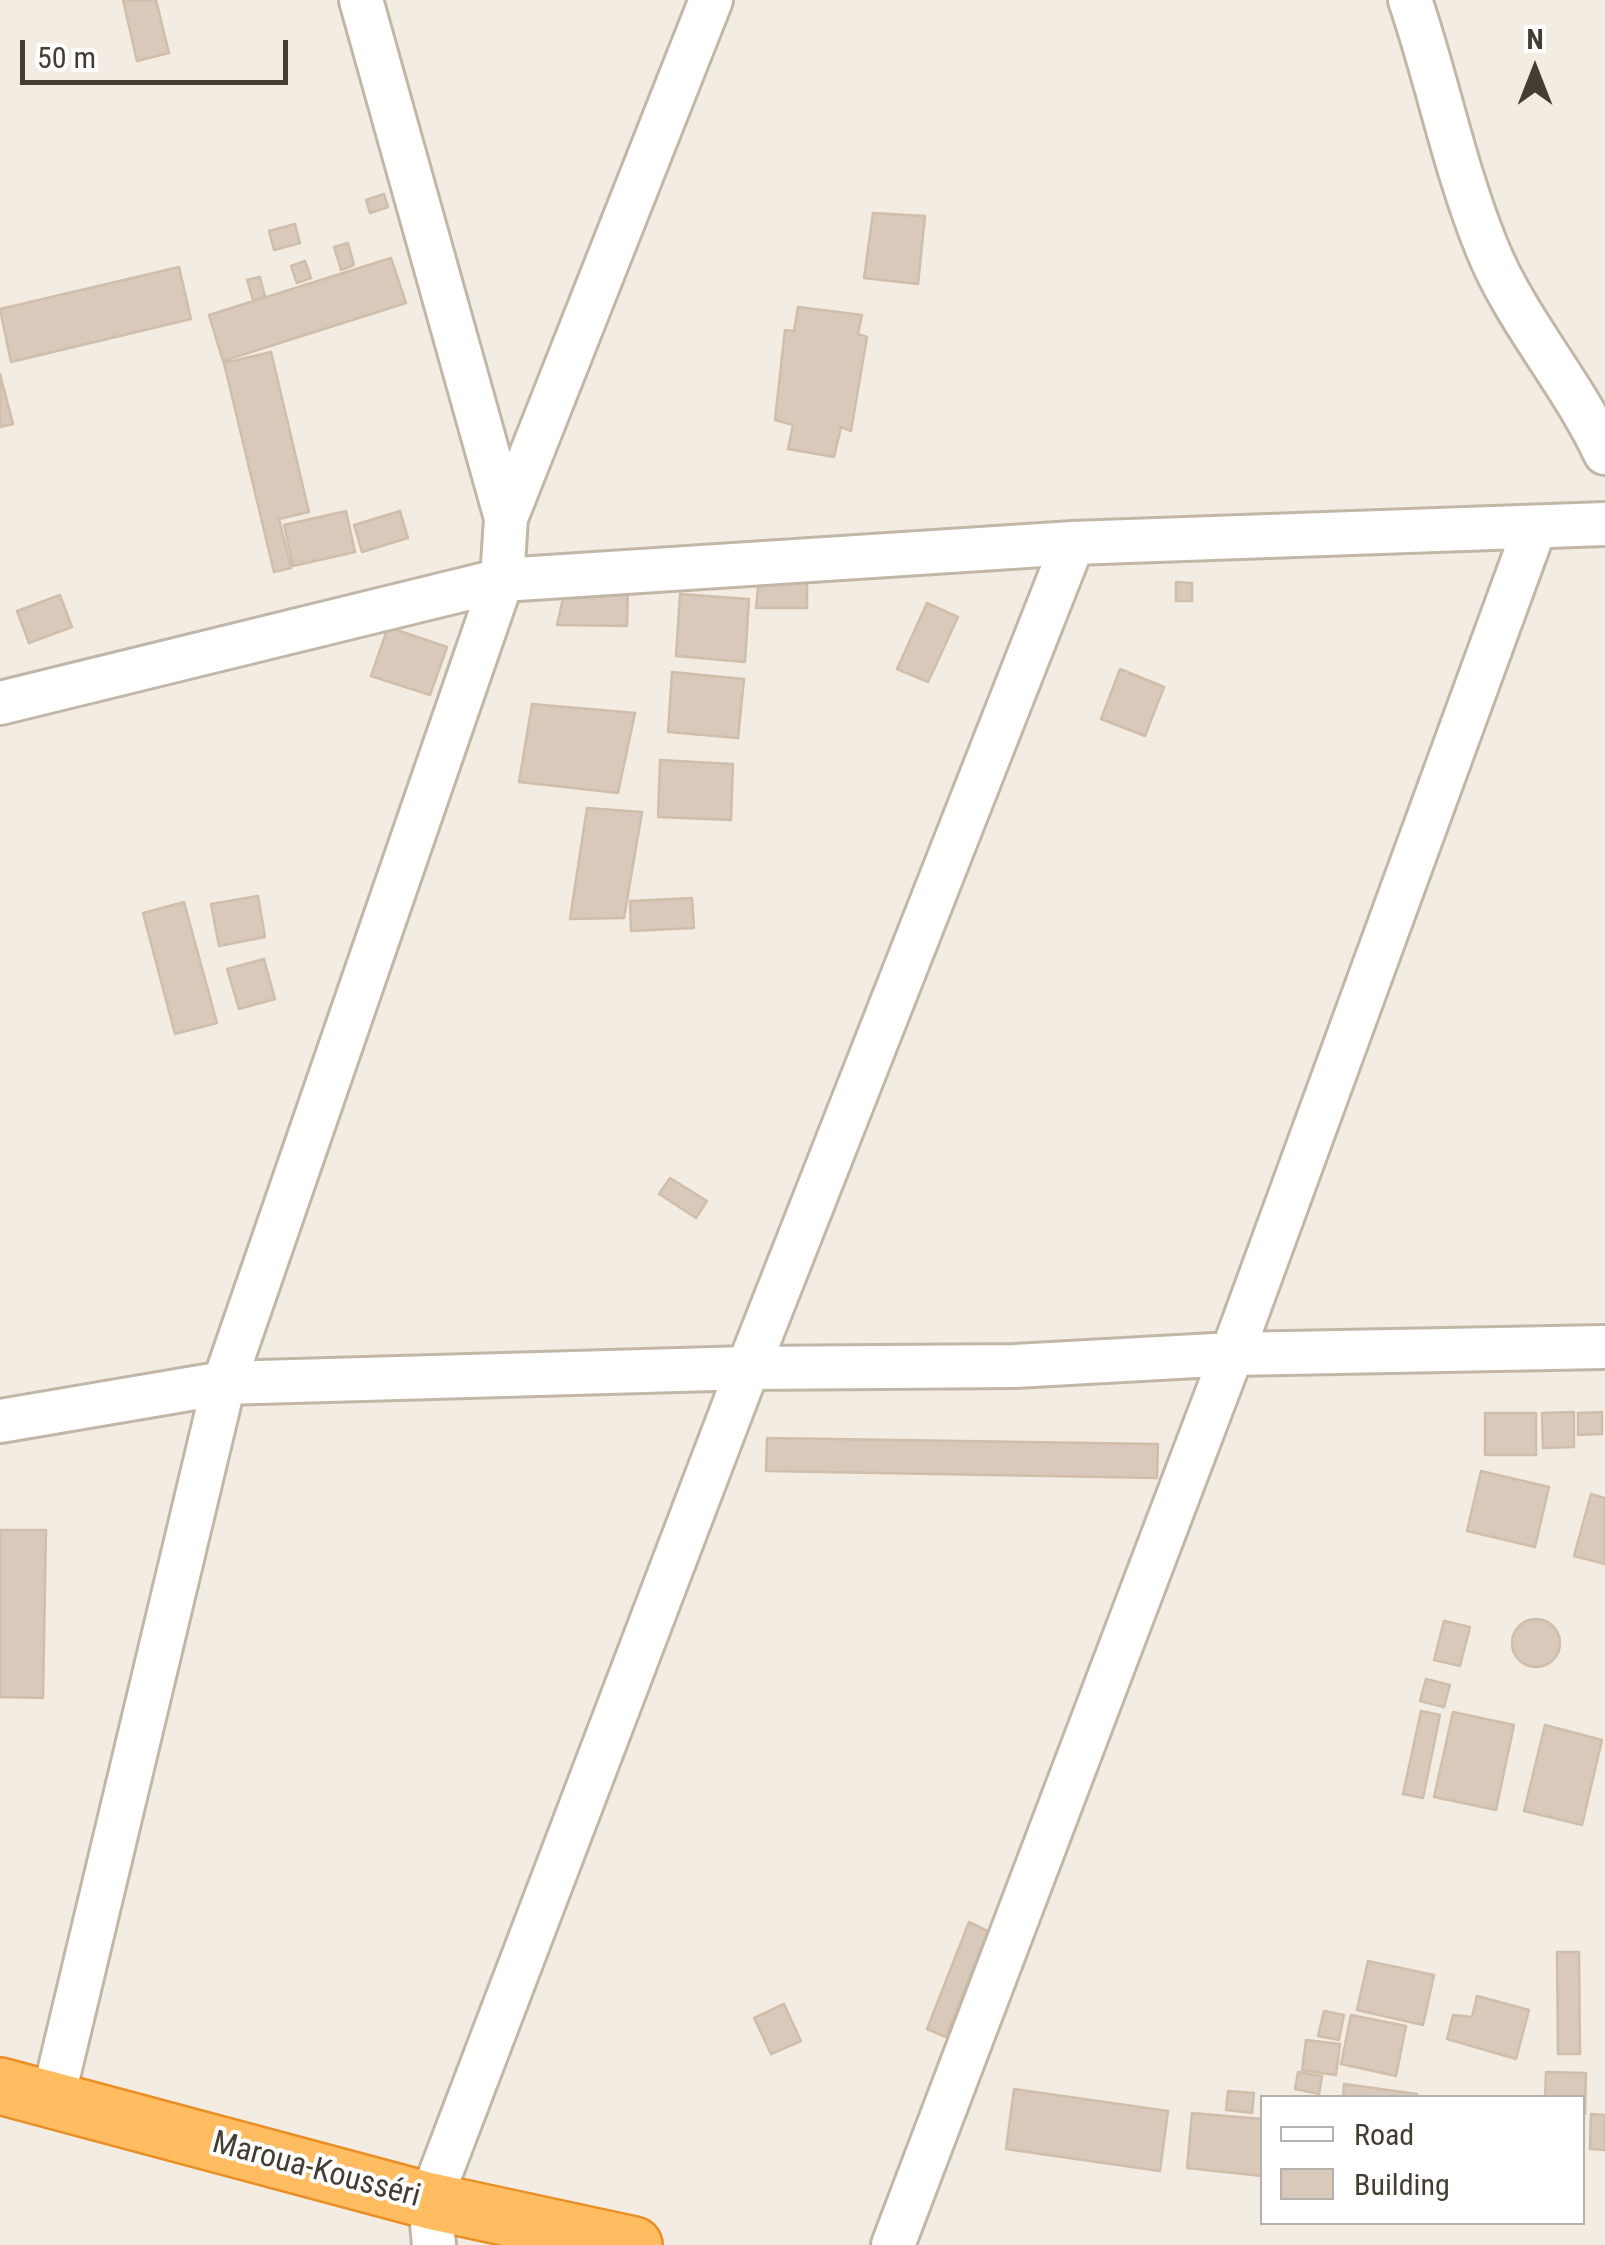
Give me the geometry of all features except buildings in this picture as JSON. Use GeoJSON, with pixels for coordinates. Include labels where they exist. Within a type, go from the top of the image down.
{"type":"FeatureCollection","features":[{"type":"Feature","properties":{"kind":"highway","name":"Maroua-Kousséri"},"geometry":{"type":"LineString","coordinates":[[0,2086],[432,2223],[634,2245]]}},
{"type":"Feature","properties":{"kind":"street"},"geometry":{"type":"LineString","coordinates":[[361,0],[506,518]]}},
{"type":"Feature","properties":{"kind":"street"},"geometry":{"type":"LineString","coordinates":[[52,2102],[224,1382],[502,580],[506,518],[711,0]]}},
{"type":"Feature","properties":{"kind":"street"},"geometry":{"type":"LineString","coordinates":[[1410,0],[1437,78],[1453,153],[1488,252],[1603,440]]}},
{"type":"Feature","properties":{"kind":"street"},"geometry":{"type":"LineString","coordinates":[[0,703],[502,580],[1073,543],[1605,524]]}},
{"type":"Feature","properties":{"kind":"street"},"geometry":{"type":"LineString","coordinates":[[893,2245],[1232,1354],[1535,527]]}},
{"type":"Feature","properties":{"kind":"street"},"geometry":{"type":"LineString","coordinates":[[432,2223],[748,1368],[1073,543]]}},
{"type":"Feature","properties":{"kind":"street"},"geometry":{"type":"LineString","coordinates":[[0,1422],[224,1382],[748,1368],[1015,1366],[1232,1354],[1605,1347]]}}]}
